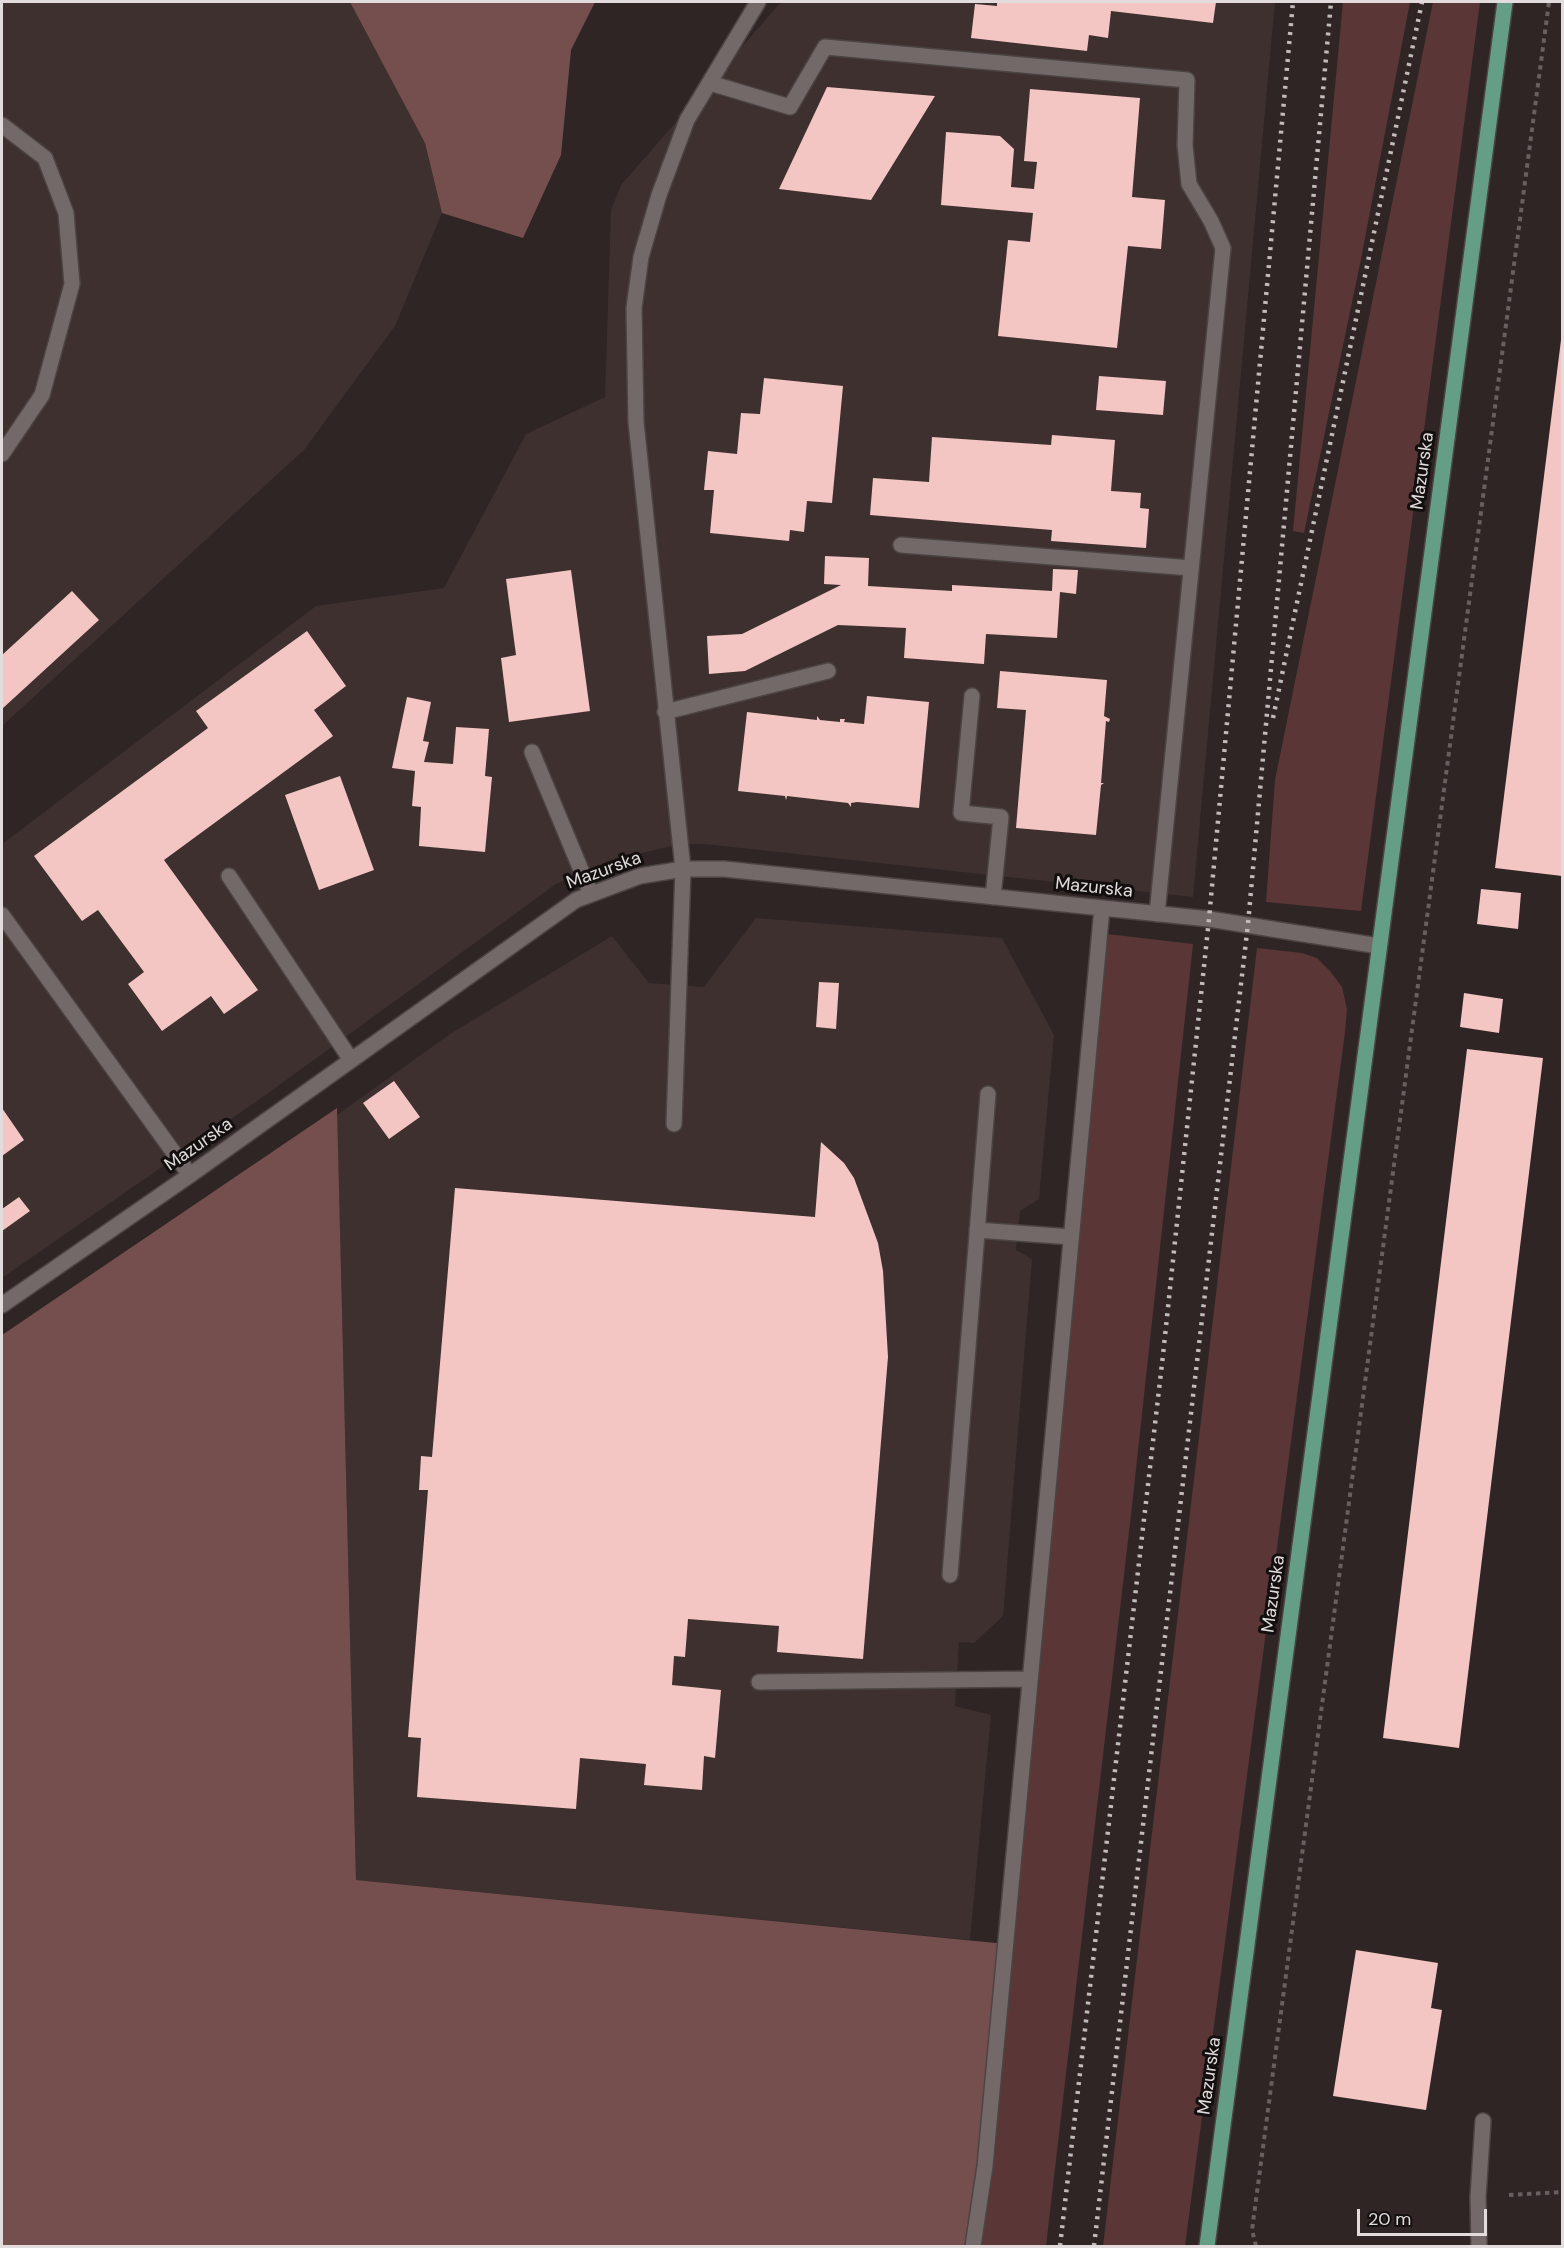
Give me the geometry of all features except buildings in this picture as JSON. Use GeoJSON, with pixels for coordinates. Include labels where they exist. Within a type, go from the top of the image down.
{"type":"FeatureCollection","features":[{"type":"Feature","properties":{"kind":"main road","name":"Mazurska"},"geometry":{"type":"LineString","coordinates":[[1207,2247],[1505,2]]}},
{"type":"Feature","properties":{"kind":"street"},"geometry":{"type":"LineString","coordinates":[[674,1124],[683,869],[636,422],[634,308],[641,257],[659,195],[687,120],[758,2]]}},
{"type":"Feature","properties":{"kind":"street"},"geometry":{"type":"LineString","coordinates":[[710,83],[790,107],[825,47],[1187,80],[1185,145],[1189,184],[1223,248],[1157,914]]}},
{"type":"Feature","properties":{"kind":"street"},"geometry":{"type":"LineString","coordinates":[[2,125],[45,158],[66,213],[72,284],[42,395],[2,454]]}},
{"type":"Feature","properties":{"kind":"street"},"geometry":{"type":"LineString","coordinates":[[901,545],[1191,568]]}},
{"type":"Feature","properties":{"kind":"street"},"geometry":{"type":"LineString","coordinates":[[665,712],[828,671]]}},
{"type":"Feature","properties":{"kind":"street"},"geometry":{"type":"LineString","coordinates":[[972,696],[961,813],[1001,818],[993,897]]}},
{"type":"Feature","properties":{"kind":"street"},"geometry":{"type":"LineString","coordinates":[[532,752],[591,894]]}},
{"type":"Feature","properties":{"kind":"street","name":"Mazurska"},"geometry":{"type":"LineString","coordinates":[[2,1305],[190,1175],[576,900],[640,876],[683,869],[724,869],[1248,924],[1379,946]]}},
{"type":"Feature","properties":{"kind":"street"},"geometry":{"type":"LineString","coordinates":[[229,876],[351,1060]]}},
{"type":"Feature","properties":{"kind":"street"},"geometry":{"type":"LineString","coordinates":[[973,2247],[986,2154],[1102,908]]}},
{"type":"Feature","properties":{"kind":"street"},"geometry":{"type":"LineString","coordinates":[[2,915],[190,1175]]}},
{"type":"Feature","properties":{"kind":"street"},"geometry":{"type":"LineString","coordinates":[[950,1575],[988,1094]]}},
{"type":"Feature","properties":{"kind":"street"},"geometry":{"type":"LineString","coordinates":[[977,1230],[1071,1237]]}},
{"type":"Feature","properties":{"kind":"street"},"geometry":{"type":"LineString","coordinates":[[759,1682],[1030,1679]]}},
{"type":"Feature","properties":{"kind":"street"},"geometry":{"type":"LineString","coordinates":[[1479,2247],[1478,2197],[1484,2121]]}},
{"type":"Feature","properties":{"kind":"path"},"geometry":{"type":"LineString","coordinates":[[1256,2247],[1252,2230],[1549,2]]}},
{"type":"Feature","properties":{"kind":"path"},"geometry":{"type":"LineString","coordinates":[[1478,2197],[1563,2192]]}},
{"type":"Feature","properties":{"kind":"shaded area"},"geometry":{"type":"Polygon","coordinates":[[[2,2],[350,2],[425,143],[442,213],[395,326],[304,450],[2,726],[2,2]]]}},
{"type":"Feature","properties":{"kind":"shaded area"},"geometry":{"type":"Polygon","coordinates":[[[350,2],[595,2],[571,50],[561,155],[523,238],[442,213],[425,143],[350,2]]]}},
{"type":"Feature","properties":{"kind":"shaded area"},"geometry":{"type":"Polygon","coordinates":[[[781,2],[1275,2],[1193,897],[704,844],[680,844],[609,861],[556,884],[267,1094],[2,1278],[2,844],[316,606],[444,588],[526,434],[605,397],[611,210],[621,185],[781,2]]]}},
{"type":"Feature","properties":{"kind":"shaded area"},"geometry":{"type":"Polygon","coordinates":[[[1343,2],[1410,2],[1360,264],[1304,533],[1293,531],[1343,2]]]}},
{"type":"Feature","properties":{"kind":"shaded area"},"geometry":{"type":"Polygon","coordinates":[[[1433,2],[1480,2],[1361,911],[1266,902],[1275,780],[1433,2]]]}},
{"type":"Feature","properties":{"kind":"shaded area"},"geometry":{"type":"Polygon","coordinates":[[[756,918],[1002,938],[1054,1035],[1039,1199],[1020,1211],[1016,1250],[1032,1259],[1003,1616],[974,1643],[959,1642],[955,1706],[991,1715],[970,1940],[356,1880],[337,1115],[450,1034],[612,936],[649,983],[704,987],[756,918]]]}},
{"type":"Feature","properties":{"kind":"shaded area"},"geometry":{"type":"Polygon","coordinates":[[[1099,933],[1193,944],[1132,1506],[1046,2246],[973,2246],[1099,933]]]}},
{"type":"Feature","properties":{"kind":"shaded area"},"geometry":{"type":"Polygon","coordinates":[[[1257,948],[1302,953],[1317,958],[1342,987],[1347,1009],[1345,1032],[1185,2246],[1103,2246],[1257,948]]]}},
{"type":"Feature","properties":{"kind":"shaded area"},"geometry":{"type":"Polygon","coordinates":[[[337,1108],[356,1880],[1006,1944],[973,2246],[2,2246],[2,1335],[337,1108]]]}},
{"type":"Feature","properties":{"kind":"railway"},"geometry":{"type":"LineString","coordinates":[[1060,2246],[1163,1355],[1209,919],[1293,2]]}},
{"type":"Feature","properties":{"kind":"railway"},"geometry":{"type":"LineString","coordinates":[[1094,2246],[1248,924],[1331,2]]}},
{"type":"Feature","properties":{"kind":"railway"},"geometry":{"type":"LineString","coordinates":[[1273,718],[1422,2]]}}]}
